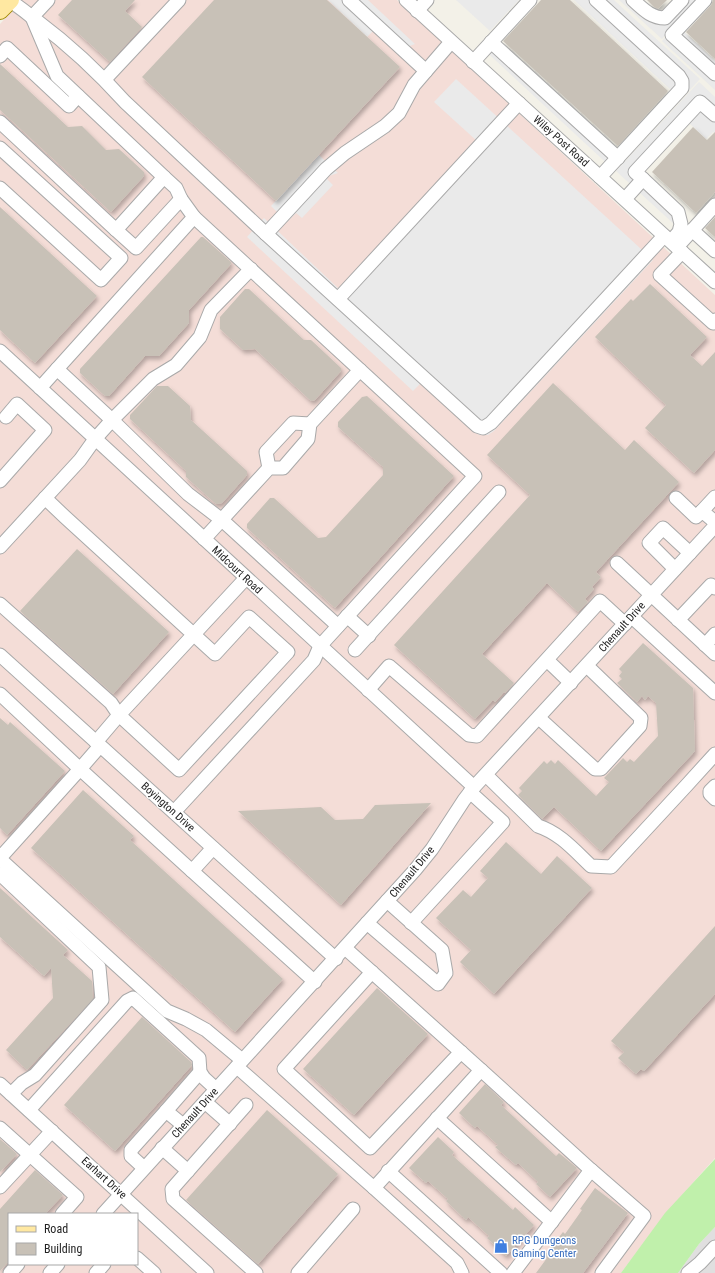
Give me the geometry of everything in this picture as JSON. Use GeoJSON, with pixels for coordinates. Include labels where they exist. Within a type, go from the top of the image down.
{"type":"FeatureCollection","features":[{"type":"Feature","properties":{"kind":"street"},"geometry":{"type":"LineString","coordinates":[[32,18],[48,0]]}},
{"type":"Feature","properties":{"kind":"street"},"geometry":{"type":"LineString","coordinates":[[105,79],[179,0]]}},
{"type":"Feature","properties":{"kind":"street"},"geometry":{"type":"LineString","coordinates":[[349,0],[426,71]]}},
{"type":"Feature","properties":{"kind":"street","name":"Wiley Post Road"},"geometry":{"type":"LineString","coordinates":[[406,0],[715,282]]}},
{"type":"Feature","properties":{"kind":"street"},"geometry":{"type":"LineString","coordinates":[[417,11],[427,0]]}},
{"type":"Feature","properties":{"kind":"street"},"geometry":{"type":"LineString","coordinates":[[473,62],[530,0]]}},
{"type":"Feature","properties":{"kind":"street"},"geometry":{"type":"LineString","coordinates":[[596,0],[679,76],[682,81],[682,88],[600,177]]}},
{"type":"Feature","properties":{"kind":"street"},"geometry":{"type":"LineString","coordinates":[[633,0],[646,12],[657,18],[665,18],[682,0]]}},
{"type":"Feature","properties":{"kind":"street"},"geometry":{"type":"LineString","coordinates":[[705,0],[672,35],[715,74]]}},
{"type":"Feature","properties":{"kind":"street"},"geometry":{"type":"LineString","coordinates":[[7,3],[22,8],[105,79],[125,102],[266,234],[477,426],[483,428],[491,423],[674,244],[692,230],[715,205]]}},
{"type":"Feature","properties":{"kind":"street"},"geometry":{"type":"LineString","coordinates":[[32,18],[57,76],[176,188],[181,199],[194,217],[475,476],[320,646],[314,660],[174,812]]}},
{"type":"Feature","properties":{"kind":"street"},"geometry":{"type":"LineString","coordinates":[[266,234],[326,169],[399,113],[414,85],[451,42]]}},
{"type":"Feature","properties":{"kind":"street"},"geometry":{"type":"LineString","coordinates":[[491,42],[618,158]]}},
{"type":"Feature","properties":{"kind":"street"},"geometry":{"type":"LineString","coordinates":[[0,56],[7,48],[69,106],[78,96]]}},
{"type":"Feature","properties":{"kind":"street"},"geometry":{"type":"LineString","coordinates":[[34,73],[48,58]]}},
{"type":"Feature","properties":{"kind":"street"},"geometry":{"type":"LineString","coordinates":[[715,115],[700,102],[635,172],[678,212],[682,224],[660,275],[713,323],[715,320]]}},
{"type":"Feature","properties":{"kind":"street"},"geometry":{"type":"LineString","coordinates":[[338,299],[519,103]]}},
{"type":"Feature","properties":{"kind":"street"},"geometry":{"type":"LineString","coordinates":[[0,122],[136,248],[181,199]]}},
{"type":"Feature","properties":{"kind":"street"},"geometry":{"type":"LineString","coordinates":[[0,148],[120,258],[101,280],[0,188]]}},
{"type":"Feature","properties":{"kind":"street"},"geometry":{"type":"LineString","coordinates":[[116,230],[164,177]]}},
{"type":"Feature","properties":{"kind":"street"},"geometry":{"type":"LineString","coordinates":[[624,199],[643,179]]}},
{"type":"Feature","properties":{"kind":"street"},"geometry":{"type":"LineString","coordinates":[[40,388],[194,217]]}},
{"type":"Feature","properties":{"kind":"street"},"geometry":{"type":"LineString","coordinates":[[692,230],[715,251]]}},
{"type":"Feature","properties":{"kind":"street"},"geometry":{"type":"LineString","coordinates":[[0,547],[80,460],[95,439],[112,420],[152,379],[176,365],[200,337],[211,310],[251,269]]}},
{"type":"Feature","properties":{"kind":"street","name":"Midcourt Road"},"geometry":{"type":"LineString","coordinates":[[0,352],[368,690],[472,790],[503,822],[411,923]]}},
{"type":"Feature","properties":{"kind":"street"},"geometry":{"type":"LineString","coordinates":[[57,369],[188,494],[222,520],[338,626]]}},
{"type":"Feature","properties":{"kind":"street"},"geometry":{"type":"LineString","coordinates":[[204,539],[269,468],[283,468],[308,440],[310,424],[360,370]]}},
{"type":"Feature","properties":{"kind":"street"},"geometry":{"type":"LineString","coordinates":[[0,481],[46,430],[17,404],[6,417]]}},
{"type":"Feature","properties":{"kind":"street"},"geometry":{"type":"LineString","coordinates":[[269,468],[266,452],[293,423],[310,424]]}},
{"type":"Feature","properties":{"kind":"street"},"geometry":{"type":"LineString","coordinates":[[356,650],[499,492]]}},
{"type":"Feature","properties":{"kind":"street"},"geometry":{"type":"LineString","coordinates":[[676,498],[696,517],[715,497]]}},
{"type":"Feature","properties":{"kind":"street"},"geometry":{"type":"LineString","coordinates":[[0,604],[111,702],[119,715],[179,770],[288,652],[249,616],[215,654],[45,498]]}},
{"type":"Feature","properties":{"kind":"street"},"geometry":{"type":"LineString","coordinates":[[702,511],[715,522]]}},
{"type":"Feature","properties":{"kind":"street","name":"Chenault Drive"},"geometry":{"type":"LineString","coordinates":[[104,1213],[415,870],[432,849],[472,790],[715,526]]}},
{"type":"Feature","properties":{"kind":"street"},"geometry":{"type":"LineString","coordinates":[[675,569],[649,543],[658,533],[663,528],[690,553]]}},
{"type":"Feature","properties":{"kind":"street"},"geometry":{"type":"LineString","coordinates":[[617,563],[715,654]]}},
{"type":"Feature","properties":{"kind":"street"},"geometry":{"type":"LineString","coordinates":[[246,578],[119,715],[80,769],[0,859],[167,1011],[206,1030],[239,1063],[457,1263],[462,1273]]}},
{"type":"Feature","properties":{"kind":"street"},"geometry":{"type":"LineString","coordinates":[[678,620],[712,585],[715,588]]}},
{"type":"Feature","properties":{"kind":"street"},"geometry":{"type":"LineString","coordinates":[[368,690],[389,666],[468,735],[477,736],[600,601],[628,620],[715,693]]}},
{"type":"Feature","properties":{"kind":"street"},"geometry":{"type":"LineString","coordinates":[[347,616],[369,636]]}},
{"type":"Feature","properties":{"kind":"street"},"geometry":{"type":"LineString","coordinates":[[705,645],[715,634]]}},
{"type":"Feature","properties":{"kind":"street","name":"Boyington Drive"},"geometry":{"type":"LineString","coordinates":[[0,655],[336,958]]}},
{"type":"Feature","properties":{"kind":"street"},"geometry":{"type":"LineString","coordinates":[[547,660],[571,683]]}},
{"type":"Feature","properties":{"kind":"street"},"geometry":{"type":"LineString","coordinates":[[539,718],[595,769],[601,769],[640,726],[640,718],[587,666]]}},
{"type":"Feature","properties":{"kind":"street"},"geometry":{"type":"LineString","coordinates":[[0,694],[314,982]]}},
{"type":"Feature","properties":{"kind":"street"},"geometry":{"type":"LineString","coordinates":[[486,775],[538,826],[547,828],[559,836],[590,866],[611,867],[715,754]]}},
{"type":"Feature","properties":{"kind":"street"},"geometry":{"type":"LineString","coordinates":[[715,786],[710,791],[710,794],[715,799]]}},
{"type":"Feature","properties":{"kind":"street"},"geometry":{"type":"LineString","coordinates":[[192,871],[213,848]]}},
{"type":"Feature","properties":{"kind":"street"},"geometry":{"type":"LineString","coordinates":[[0,874],[99,967],[102,1000],[35,1075],[22,1083],[4,1089]]}},
{"type":"Feature","properties":{"kind":"street"},"geometry":{"type":"LineString","coordinates":[[367,923],[438,984],[446,973],[442,950],[387,901]]}},
{"type":"Feature","properties":{"kind":"street"},"geometry":{"type":"LineString","coordinates":[[345,948],[644,1216],[602,1273]]}},
{"type":"Feature","properties":{"kind":"street"},"geometry":{"type":"LineString","coordinates":[[372,972],[284,1070],[370,1148],[462,1052]]}},
{"type":"Feature","properties":{"kind":"street"},"geometry":{"type":"LineString","coordinates":[[29,1110],[127,1001],[133,998],[199,1058],[201,1065],[200,1072],[132,1150],[131,1156],[144,1168]]}},
{"type":"Feature","properties":{"kind":"street"},"geometry":{"type":"LineString","coordinates":[[374,1188],[481,1070]]}},
{"type":"Feature","properties":{"kind":"street"},"geometry":{"type":"LineString","coordinates":[[200,1072],[204,1078],[216,1088]]}},
{"type":"Feature","properties":{"kind":"street","name":"Earhart Drive"},"geometry":{"type":"LineString","coordinates":[[4,1089],[29,1110],[207,1273]]}},
{"type":"Feature","properties":{"kind":"street"},"geometry":{"type":"LineString","coordinates":[[205,1102],[230,1124]]}},
{"type":"Feature","properties":{"kind":"street"},"geometry":{"type":"LineString","coordinates":[[246,1105],[172,1189],[174,1199],[256,1273]]}},
{"type":"Feature","properties":{"kind":"street"},"geometry":{"type":"LineString","coordinates":[[166,1111],[183,1125]]}},
{"type":"Feature","properties":{"kind":"street"},"geometry":{"type":"LineString","coordinates":[[437,1118],[552,1222]]}},
{"type":"Feature","properties":{"kind":"street"},"geometry":{"type":"LineString","coordinates":[[0,1128],[77,1198],[63,1213]]}},
{"type":"Feature","properties":{"kind":"street"},"geometry":{"type":"LineString","coordinates":[[0,1187],[52,1131]]}},
{"type":"Feature","properties":{"kind":"street"},"geometry":{"type":"LineString","coordinates":[[162,1148],[188,1171]]}},
{"type":"Feature","properties":{"kind":"street"},"geometry":{"type":"LineString","coordinates":[[513,1273],[591,1170]]}},
{"type":"Feature","properties":{"kind":"street"},"geometry":{"type":"LineString","coordinates":[[388,1171],[501,1273]]}},
{"type":"Feature","properties":{"kind":"street"},"geometry":{"type":"LineString","coordinates":[[298,1273],[353,1209]]}},
{"type":"Feature","properties":{"kind":"street"},"geometry":{"type":"LineString","coordinates":[[692,1272],[715,1247]]}},
{"type":"Feature","properties":{"kind":"street"},"geometry":{"type":"LineString","coordinates":[[138,1259],[154,1273]]}},
{"type":"Feature","properties":{"kind":"street"},"geometry":{"type":"LineString","coordinates":[[10,1273],[17,1265]]}},
{"type":"Feature","properties":{"kind":"street"},"geometry":{"type":"LineString","coordinates":[[50,1273],[57,1265]]}},
{"type":"Feature","properties":{"kind":"street"},"geometry":{"type":"LineString","coordinates":[[96,1273],[103,1265]]}},
{"type":"Feature","properties":{"kind":"shaded area"},"geometry":{"type":"Polygon","coordinates":[[[22,0],[397,0],[715,295],[715,1158],[666,1213],[621,1273],[0,1273],[0,24],[22,0]]]}},
{"type":"Feature","properties":{"kind":"shaded area"},"geometry":{"type":"Polygon","coordinates":[[[328,0],[368,0],[415,44],[407,47],[373,31],[367,37],[328,0]]]}},
{"type":"Feature","properties":{"kind":"shaded area"},"geometry":{"type":"Polygon","coordinates":[[[456,0],[519,0],[490,31],[456,0]]]}},
{"type":"Feature","properties":{"kind":"shaded area"},"geometry":{"type":"Polygon","coordinates":[[[522,0],[538,0],[500,41],[618,150],[672,91],[574,0],[614,0],[700,79],[615,171],[480,46],[522,0]]]}},
{"type":"Feature","properties":{"kind":"shaded area"},"geometry":{"type":"Polygon","coordinates":[[[619,0],[643,0],[661,17],[677,0],[698,0],[662,39],[619,0]]]}},
{"type":"Feature","properties":{"kind":"shaded area"},"geometry":{"type":"Polygon","coordinates":[[[677,25],[715,61],[715,90],[662,41],[677,25]]]}},
{"type":"Feature","properties":{"kind":"shaded area"},"geometry":{"type":"Polygon","coordinates":[[[456,79],[653,260],[494,431],[488,435],[480,435],[475,433],[421,383],[413,391],[247,237],[264,218],[339,289],[477,141],[434,102],[456,79]]]}},
{"type":"Feature","properties":{"kind":"shaded area"},"geometry":{"type":"Polygon","coordinates":[[[699,82],[715,97],[715,133],[713,132],[706,139],[689,123],[644,171],[686,211],[674,224],[616,171],[699,82]]]}},
{"type":"Feature","properties":{"kind":"shaded area"},"geometry":{"type":"Polygon","coordinates":[[[319,155],[338,173],[329,176],[327,179],[333,185],[302,218],[296,213],[287,222],[271,206],[319,155]]]}},
{"type":"Feature","properties":{"kind":"shaded area"},"geometry":{"type":"Polygon","coordinates":[[[715,1227],[715,1273],[678,1273],[699,1244],[715,1227]]]}},
{"type":"Feature","properties":{"kind":"green space"},"geometry":{"type":"Polygon","coordinates":[[[715,1159],[715,1227],[699,1244],[678,1273],[621,1273],[665,1213],[715,1159]]]}},
{"type":"Feature","properties":{"kind":"building"},"geometry":{"type":"Polygon","coordinates":[[[72,0],[135,0],[125,11],[142,27],[110,62],[58,15],[72,0]]]}},
{"type":"Feature","properties":{"kind":"building"},"geometry":{"type":"Polygon","coordinates":[[[214,0],[327,0],[400,67],[276,201],[142,77],[214,0]]]}},
{"type":"Feature","properties":{"kind":"building"},"geometry":{"type":"Polygon","coordinates":[[[541,0],[570,0],[668,91],[618,146],[503,41],[541,0]]]}},
{"type":"Feature","properties":{"kind":"building"},"geometry":{"type":"Polygon","coordinates":[[[647,0],[667,0],[658,9],[647,0]]]}},
{"type":"Feature","properties":{"kind":"building"},"geometry":{"type":"Polygon","coordinates":[[[713,0],[715,0],[715,59],[686,32],[711,5],[713,0]]]}},
{"type":"Feature","properties":{"kind":"building"},"geometry":{"type":"Polygon","coordinates":[[[0,64],[68,127],[82,126],[106,150],[119,149],[144,172],[144,176],[111,212],[0,110],[0,64]]]}},
{"type":"Feature","properties":{"kind":"building"},"geometry":{"type":"Polygon","coordinates":[[[693,127],[707,140],[715,132],[715,192],[696,213],[652,172],[693,127]]]}},
{"type":"Feature","properties":{"kind":"building"},"geometry":{"type":"Polygon","coordinates":[[[0,207],[97,296],[35,363],[0,330],[0,207]]]}},
{"type":"Feature","properties":{"kind":"building"},"geometry":{"type":"Polygon","coordinates":[[[715,217],[715,237],[705,228],[715,217]]]}},
{"type":"Feature","properties":{"kind":"building"},"geometry":{"type":"Polygon","coordinates":[[[201,237],[203,237],[231,262],[231,264],[189,310],[189,323],[159,356],[145,356],[109,396],[105,396],[80,373],[80,369],[201,237]]]}},
{"type":"Feature","properties":{"kind":"building"},"geometry":{"type":"Polygon","coordinates":[[[650,284],[707,337],[690,355],[702,366],[715,352],[715,450],[694,473],[645,428],[666,405],[595,337],[631,299],[633,301],[650,284]]]}},
{"type":"Feature","properties":{"kind":"building"},"geometry":{"type":"Polygon","coordinates":[[[245,289],[249,289],[304,340],[311,340],[341,368],[341,371],[315,400],[311,401],[255,349],[243,350],[220,329],[220,317],[245,289]]]}},
{"type":"Feature","properties":{"kind":"building"},"geometry":{"type":"Polygon","coordinates":[[[553,383],[625,450],[634,440],[679,482],[596,572],[601,577],[592,587],[594,589],[585,599],[588,602],[578,612],[547,583],[482,654],[514,683],[495,702],[493,700],[475,719],[394,645],[530,495],[487,455],[553,383]]]}},
{"type":"Feature","properties":{"kind":"building"},"geometry":{"type":"Polygon","coordinates":[[[157,386],[168,386],[190,406],[191,420],[247,471],[247,475],[222,503],[216,504],[186,477],[186,471],[130,419],[130,415],[157,386]]]}},
{"type":"Feature","properties":{"kind":"building"},"geometry":{"type":"Polygon","coordinates":[[[367,396],[454,476],[335,608],[247,528],[247,524],[270,498],[274,498],[318,538],[326,537],[383,475],[383,467],[338,427],[338,422],[362,397],[367,396]]]}},
{"type":"Feature","properties":{"kind":"building"},"geometry":{"type":"Polygon","coordinates":[[[77,549],[169,632],[113,694],[20,611],[77,549]]]}},
{"type":"Feature","properties":{"kind":"building"},"geometry":{"type":"Polygon","coordinates":[[[643,643],[693,688],[695,751],[601,851],[554,807],[542,819],[518,795],[522,791],[519,788],[544,761],[547,764],[551,760],[555,764],[558,760],[596,796],[609,782],[604,778],[623,758],[627,762],[630,759],[634,762],[658,736],[656,703],[648,696],[645,700],[642,696],[637,702],[617,683],[622,679],[619,676],[622,672],[619,669],[643,643]]]}},
{"type":"Feature","properties":{"kind":"building"},"geometry":{"type":"Polygon","coordinates":[[[0,718],[8,725],[10,722],[65,771],[7,835],[0,828],[0,718]]]}},
{"type":"Feature","properties":{"kind":"building"},"geometry":{"type":"Polygon","coordinates":[[[83,790],[134,836],[130,840],[283,979],[235,1032],[31,848],[83,790]]]}},
{"type":"Feature","properties":{"kind":"building"},"geometry":{"type":"Polygon","coordinates":[[[431,803],[341,905],[238,811],[321,807],[335,820],[363,819],[375,805],[431,803]]]}},
{"type":"Feature","properties":{"kind":"building"},"geometry":{"type":"Polygon","coordinates":[[[506,842],[541,874],[557,856],[592,888],[494,994],[460,962],[471,950],[436,918],[463,890],[471,897],[488,878],[480,871],[506,842]]]}},
{"type":"Feature","properties":{"kind":"building"},"geometry":{"type":"Polygon","coordinates":[[[0,888],[68,950],[63,955],[92,981],[93,999],[27,1070],[6,1050],[53,998],[51,968],[44,976],[0,937],[0,888]]]}},
{"type":"Feature","properties":{"kind":"building"},"geometry":{"type":"Polygon","coordinates":[[[715,926],[715,994],[644,1071],[641,1069],[636,1074],[618,1058],[624,1052],[611,1041],[715,926]]]}},
{"type":"Feature","properties":{"kind":"building"},"geometry":{"type":"Polygon","coordinates":[[[377,988],[428,1034],[354,1115],[303,1069],[377,988]]]}},
{"type":"Feature","properties":{"kind":"building"},"geometry":{"type":"Polygon","coordinates":[[[142,1017],[191,1062],[192,1065],[115,1151],[64,1105],[142,1017]]]}},
{"type":"Feature","properties":{"kind":"building"},"geometry":{"type":"Polygon","coordinates":[[[485,1084],[504,1102],[501,1105],[556,1156],[559,1153],[577,1168],[550,1197],[536,1184],[538,1182],[518,1163],[516,1165],[495,1147],[498,1145],[477,1126],[475,1128],[459,1113],[485,1084]]]}},
{"type":"Feature","properties":{"kind":"building"},"geometry":{"type":"Polygon","coordinates":[[[267,1110],[338,1174],[258,1264],[186,1200],[267,1110]]]}},
{"type":"Feature","properties":{"kind":"building"},"geometry":{"type":"Polygon","coordinates":[[[438,1137],[454,1152],[452,1155],[513,1210],[515,1207],[534,1225],[506,1256],[487,1238],[489,1236],[468,1217],[466,1220],[446,1201],[448,1199],[428,1181],[426,1183],[409,1168],[438,1137]]]}},
{"type":"Feature","properties":{"kind":"building"},"geometry":{"type":"Polygon","coordinates":[[[0,1139],[17,1154],[0,1172],[0,1139]]]}},
{"type":"Feature","properties":{"kind":"building"},"geometry":{"type":"Polygon","coordinates":[[[35,1170],[63,1195],[46,1213],[8,1213],[8,1262],[0,1271],[0,1209],[35,1170]]]}},
{"type":"Feature","properties":{"kind":"building"},"geometry":{"type":"Polygon","coordinates":[[[595,1188],[628,1213],[583,1273],[536,1273],[547,1258],[544,1256],[563,1232],[565,1234],[595,1188]]]}},
{"type":"Feature","properties":{"kind":"place","name":"RPG Dungeons Gaming Center"},"geometry":{"type":"Point","coordinates":[501,1246]}}]}
